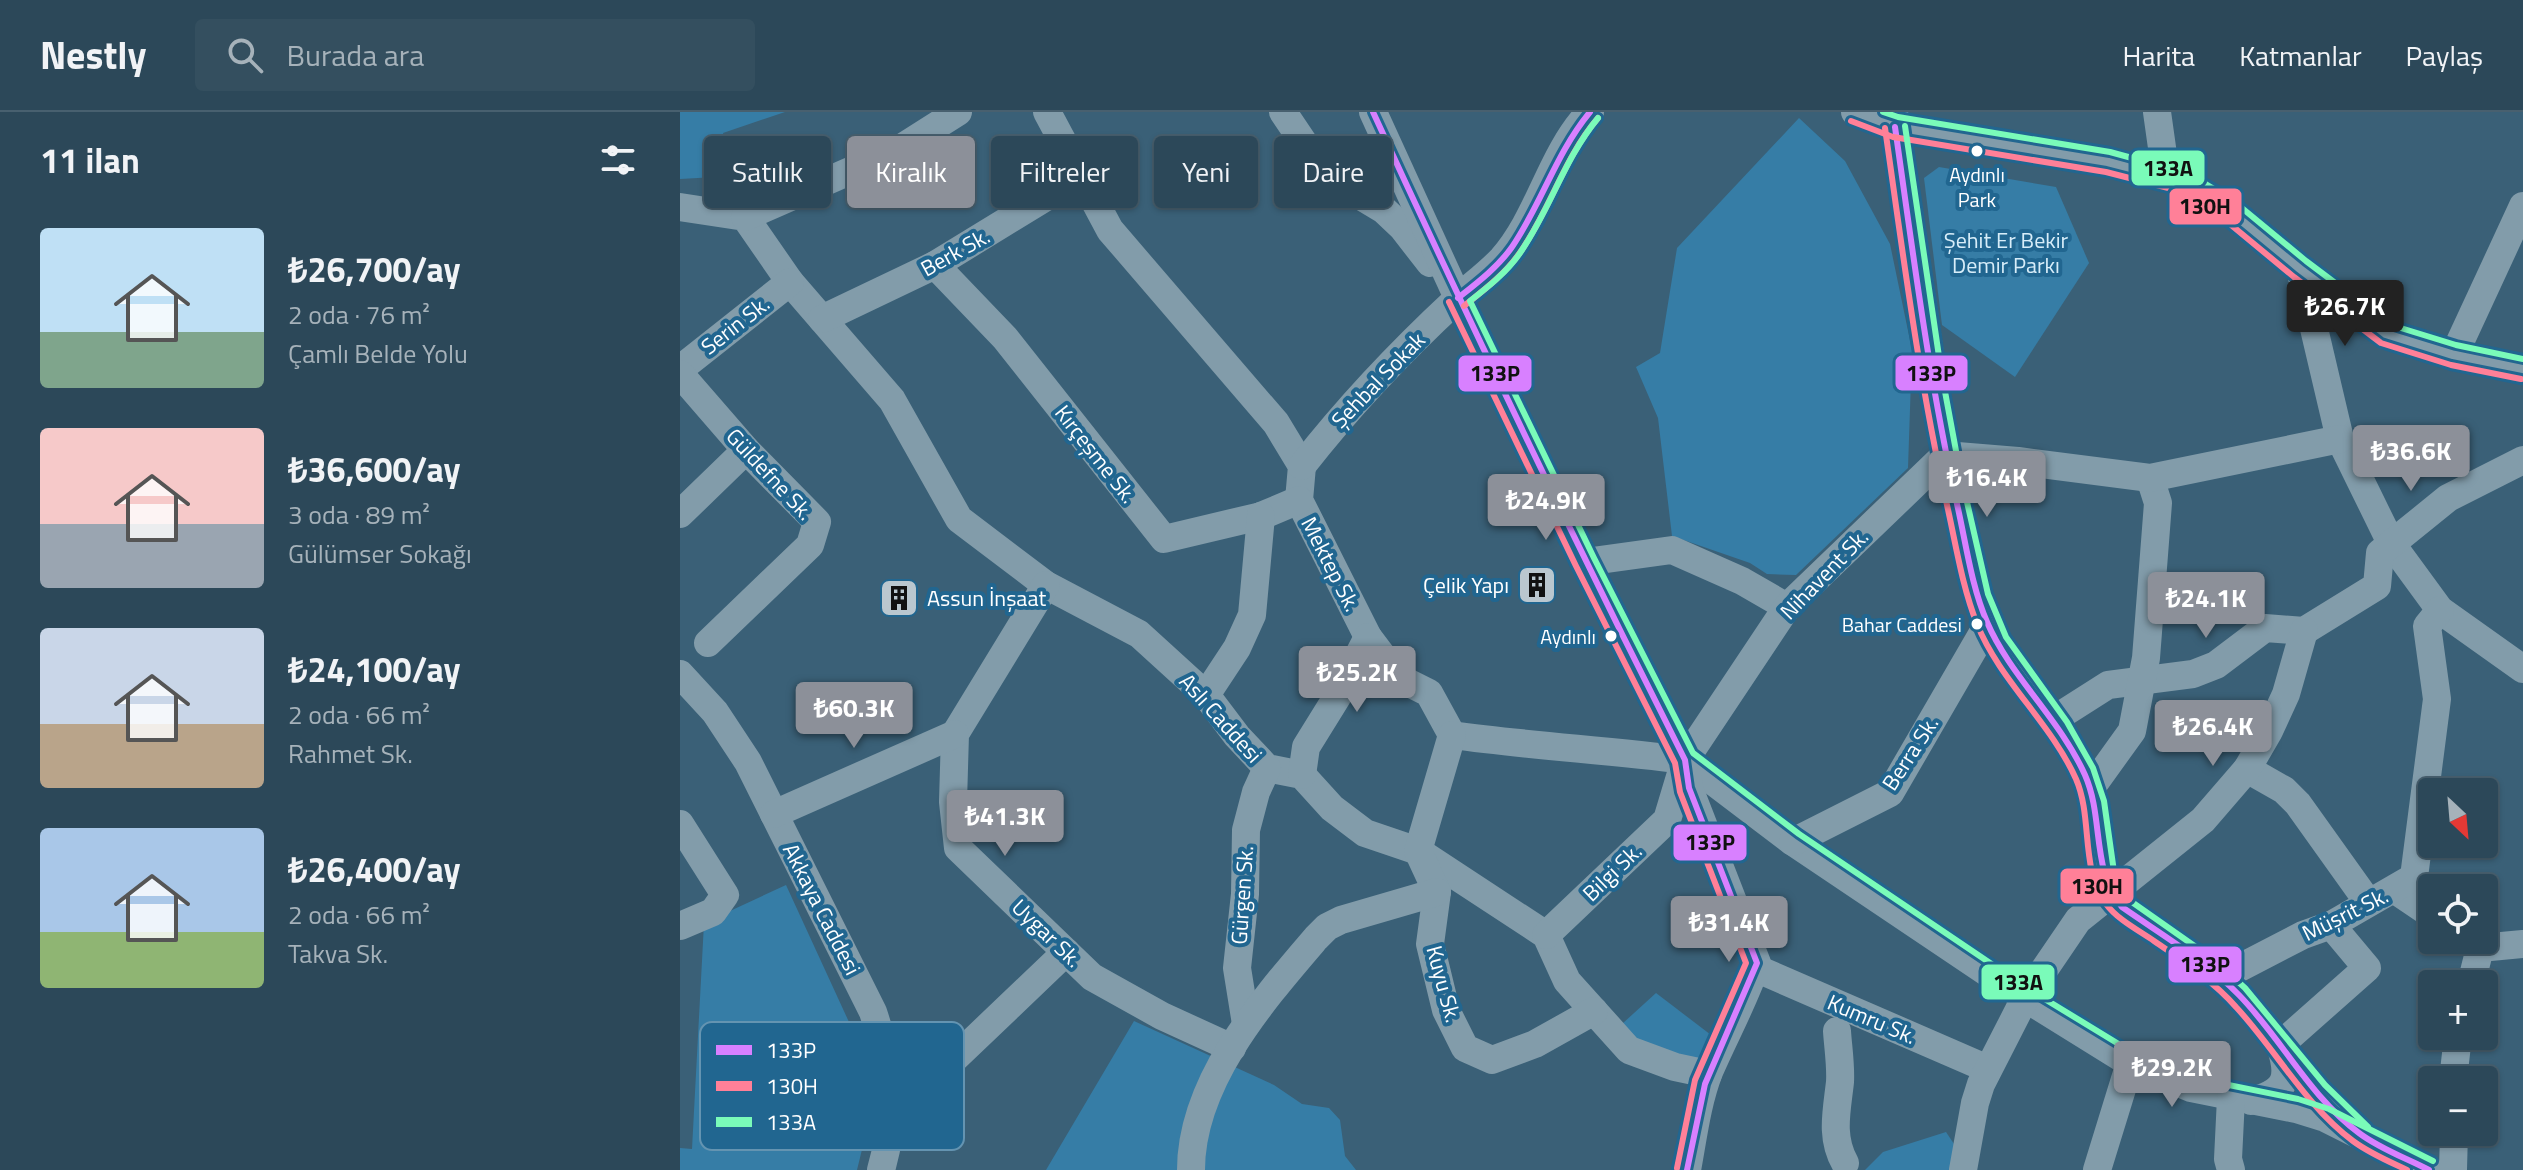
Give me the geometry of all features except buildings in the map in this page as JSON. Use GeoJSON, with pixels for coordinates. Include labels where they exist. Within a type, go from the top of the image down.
{"type":"FeatureCollection","features":[{"type":"Feature","properties":{"kind":"street"},"geometry":{"type":"LineString","coordinates":[[680,207],[745,217],[898,150],[958,112]]}},
{"type":"Feature","properties":{"kind":"street"},"geometry":{"type":"LineString","coordinates":[[1048,112],[1061,136]]}},
{"type":"Feature","properties":{"kind":"street"},"geometry":{"type":"LineString","coordinates":[[1283,112],[1318,164],[1339,183],[1384,210],[1402,227],[1458,298]]}},
{"type":"Feature","properties":{"kind":"street"},"geometry":{"type":"LineString","coordinates":[[1373,112],[1585,562],[1685,760],[1689,788],[1757,963],[1749,988],[1708,1074],[1687,1170]]}},
{"type":"Feature","properties":{"kind":"street","name":"Şehbal Sokak"},"geometry":{"type":"LineString","coordinates":[[1302,466],[1339,418],[1511,248],[1568,141],[1590,112]]}},
{"type":"Feature","properties":{"kind":"street"},"geometry":{"type":"LineString","coordinates":[[1855,112],[2166,176],[2205,192],[2386,334],[2454,355],[2523,369]]}},
{"type":"Feature","properties":{"kind":"street"},"geometry":{"type":"LineString","coordinates":[[2161,117],[2166,176]]}},
{"type":"Feature","properties":{"kind":"street"},"geometry":{"type":"LineString","coordinates":[[1894,119],[1945,455],[1980,602],[1999,645],[2053,720],[2091,788],[2099,821],[2102,871],[2109,895],[2220,978],[2252,1010],[2316,1092],[2361,1135]]}},
{"type":"Feature","properties":{"kind":"street"},"geometry":{"type":"LineString","coordinates":[[2454,355],[2523,206]]}},
{"type":"Feature","properties":{"kind":"street","name":"Berk Sk."},"geometry":{"type":"LineString","coordinates":[[822,319],[935,265],[1028,208]]}},
{"type":"Feature","properties":{"kind":"street"},"geometry":{"type":"LineString","coordinates":[[1099,208],[1110,230],[1276,423],[1302,466]]}},
{"type":"Feature","properties":{"kind":"street","name":"Aslı Caddesi"},"geometry":{"type":"LineString","coordinates":[[745,217],[790,282],[892,400],[959,519],[1046,585],[1139,634],[1206,695],[1237,736],[1267,768],[1302,775]]}},
{"type":"Feature","properties":{"kind":"street","name":"Kırçeşme Sk."},"geometry":{"type":"LineString","coordinates":[[935,265],[1005,338],[1164,539],[1261,516],[1299,500]]}},
{"type":"Feature","properties":{"kind":"street"},"geometry":{"type":"LineString","coordinates":[[2300,269],[2340,439],[2391,543],[2434,618],[2523,669]]}},
{"type":"Feature","properties":{"kind":"street","name":"Serin Sk."},"geometry":{"type":"LineString","coordinates":[[680,372],[790,282]]}},
{"type":"Feature","properties":{"kind":"street","name":"Güldefne Sk."},"geometry":{"type":"LineString","coordinates":[[680,372],[746,450],[817,522],[810,545],[708,643]]}},
{"type":"Feature","properties":{"kind":"street"},"geometry":{"type":"LineString","coordinates":[[1945,455],[2150,478],[2340,439]]}},
{"type":"Feature","properties":{"kind":"street"},"geometry":{"type":"LineString","coordinates":[[680,514],[746,450]]}},
{"type":"Feature","properties":{"kind":"street","name":"Nihavent Sk."},"geometry":{"type":"LineString","coordinates":[[1685,760],[1787,607],[1945,455]]}},
{"type":"Feature","properties":{"kind":"street"},"geometry":{"type":"LineString","coordinates":[[2053,720],[2108,685],[2193,674],[2216,665],[2265,628],[2304,631],[2377,586],[2380,553],[2448,498],[2523,460]]}},
{"type":"Feature","properties":{"kind":"street","name":"Mektep Sk."},"geometry":{"type":"LineString","coordinates":[[1302,466],[1299,500],[1368,637],[1399,678],[1429,693],[1452,735]]}},
{"type":"Feature","properties":{"kind":"street"},"geometry":{"type":"LineString","coordinates":[[2091,788],[2132,731],[2142,681],[2158,503],[2150,478]]}},
{"type":"Feature","properties":{"kind":"street"},"geometry":{"type":"LineString","coordinates":[[1206,695],[1237,648],[1252,615],[1261,516]]}},
{"type":"Feature","properties":{"kind":"street"},"geometry":{"type":"LineString","coordinates":[[1585,562],[1672,550],[1742,581],[1787,607]]}},
{"type":"Feature","properties":{"kind":"street","name":"Uygar Sk."},"geometry":{"type":"LineString","coordinates":[[1046,585],[955,734],[953,802],[958,848],[1092,977],[1162,1016],[1239,1036]]}},
{"type":"Feature","properties":{"kind":"street","name":"Müşrit Sk."},"geometry":{"type":"LineString","coordinates":[[2220,978],[2303,935],[2331,925],[2414,877],[2437,699],[2434,618]]}},
{"type":"Feature","properties":{"kind":"street","name":"Berra Sk."},"geometry":{"type":"LineString","coordinates":[[1793,842],[1890,793],[1988,624]]}},
{"type":"Feature","properties":{"kind":"street"},"geometry":{"type":"LineString","coordinates":[[1965,1170],[1975,1103],[1988,1069],[2025,998],[2078,920],[2203,820],[2247,769],[2286,694],[2304,631]]}},
{"type":"Feature","properties":{"kind":"street"},"geometry":{"type":"LineString","coordinates":[[1368,637],[1337,697],[1306,747],[1302,775],[1332,808],[1365,833],[1418,851],[1546,935],[1567,981],[1629,1050],[1675,1067],[1708,1074]]}},
{"type":"Feature","properties":{"kind":"street","name":"Akkaya Caddesi"},"geometry":{"type":"LineString","coordinates":[[680,674],[697,690],[731,734],[876,1022]]}},
{"type":"Feature","properties":{"kind":"street"},"geometry":{"type":"LineString","coordinates":[[774,814],[955,734]]}},
{"type":"Feature","properties":{"kind":"street"},"geometry":{"type":"LineString","coordinates":[[1191,1170],[1194,1135],[1218,1073],[1239,1036],[1327,927],[1437,892],[1418,851],[1452,735],[1685,760],[1793,842],[2025,998],[2130,1063],[2191,1088],[2311,1113],[2341,1124],[2429,1170]]}},
{"type":"Feature","properties":{"kind":"street","name":"Bilgi Sk."},"geometry":{"type":"LineString","coordinates":[[1546,935],[1667,820],[1685,760]]}},
{"type":"Feature","properties":{"kind":"street","name":"Gürgen Sk."},"geometry":{"type":"LineString","coordinates":[[1239,1036],[1237,968],[1245,894],[1246,830],[1256,792],[1267,768]]}},
{"type":"Feature","properties":{"kind":"street"},"geometry":{"type":"LineString","coordinates":[[2247,769],[2284,790],[2298,804],[2368,902]]}},
{"type":"Feature","properties":{"kind":"street"},"geometry":{"type":"LineString","coordinates":[[680,824],[725,895],[713,912],[680,926]]}},
{"type":"Feature","properties":{"kind":"street"},"geometry":{"type":"LineString","coordinates":[[2395,890],[2418,906]]}},
{"type":"Feature","properties":{"kind":"street","name":"Kuyu Sk."},"geometry":{"type":"LineString","coordinates":[[1437,892],[1430,944],[1446,1010],[1465,1048],[1492,1060],[1535,1044],[1594,1011]]}},
{"type":"Feature","properties":{"kind":"street"},"geometry":{"type":"LineString","coordinates":[[2280,1045],[2367,968],[2331,925]]}},
{"type":"Feature","properties":{"kind":"street"},"geometry":{"type":"LineString","coordinates":[[2498,944],[2523,944]]}},
{"type":"Feature","properties":{"kind":"street"},"geometry":{"type":"LineString","coordinates":[[964,1049],[1066,952]]}},
{"type":"Feature","properties":{"kind":"street","name":"Kumru Sk."},"geometry":{"type":"LineString","coordinates":[[1755,968],[1988,1069]]}},
{"type":"Feature","properties":{"kind":"street"},"geometry":{"type":"LineString","coordinates":[[1837,1031],[1840,1079],[1836,1138],[1845,1163]]}},
{"type":"Feature","properties":{"kind":"street"},"geometry":{"type":"LineString","coordinates":[[2241,1100],[2274,1092],[2283,1083],[2287,1065],[2280,1045]]}},
{"type":"Feature","properties":{"kind":"street"},"geometry":{"type":"LineString","coordinates":[[2097,1170],[2130,1063]]}},
{"type":"Feature","properties":{"kind":"street"},"geometry":{"type":"LineString","coordinates":[[2231,1170],[2228,1159],[2241,1100]]}},
{"type":"Feature","properties":{"kind":"street"},"geometry":{"type":"LineString","coordinates":[[2453,1170],[2454,1146]]}},
{"type":"Feature","properties":{"kind":"street","name":"Akkaya Caddesi"},"geometry":{"type":"LineString","coordinates":[[881,1170],[886,1150]]}},
{"type":"Feature","properties":{"kind":"green space"},"geometry":{"type":"Polygon","coordinates":[[[680,112],[785,112],[723,133],[724,136],[704,136],[704,178],[680,179],[680,112]]]}},
{"type":"Feature","properties":{"kind":"green space"},"geometry":{"type":"Polygon","coordinates":[[[1799,118],[1845,161],[1890,244],[1912,350],[1908,468],[1796,575],[1767,574],[1750,563],[1672,536],[1658,418],[1636,367],[1660,353],[1677,248],[1799,118]]]}},
{"type":"Feature","properties":{"kind":"green space","name":"Şehit Er Bekir Demir Parkı"},"geometry":{"type":"Polygon","coordinates":[[[1939,167],[2056,187],[2089,263],[2015,377],[1942,325],[1924,178],[1939,167]]]}},
{"type":"Feature","properties":{"kind":"green space"},"geometry":{"type":"Polygon","coordinates":[[[786,885],[849,1022],[700,1022],[700,1150],[862,1150],[857,1170],[680,1170],[680,1148],[692,1149],[704,923],[786,885]]]}},
{"type":"Feature","properties":{"kind":"green space"},"geometry":{"type":"Polygon","coordinates":[[[1656,993],[1715,1038],[1702,1064],[1645,1048],[1622,1024],[1656,993]]]}},
{"type":"Feature","properties":{"kind":"green space"},"geometry":{"type":"Polygon","coordinates":[[[1134,1021],[1274,1085],[1302,1104],[1329,1108],[1340,1120],[1345,1156],[1356,1170],[1046,1170],[1134,1021]]]}},
{"type":"Feature","properties":{"kind":"green space"},"geometry":{"type":"Polygon","coordinates":[[[1946,1132],[1954,1144],[1950,1170],[1865,1170],[1883,1152],[1946,1132]]]}},
{"type":"Feature","properties":{"kind":"transit line","name":"133P"},"geometry":{"type":"LineString","coordinates":[[1373,112],[1526,438],[1685,760],[1689,788],[1757,963],[1705,1084],[1687,1170]]}},
{"type":"Feature","properties":{"kind":"transit line","name":"133P"},"geometry":{"type":"LineString","coordinates":[[1458,298],[1494,268],[1512,247],[1568,144],[1590,112]]}},
{"type":"Feature","properties":{"kind":"transit line","name":"133A"},"geometry":{"type":"LineString","coordinates":[[1883,112],[2110,152],[2187,173],[2231,199],[2391,325],[2456,345],[2523,359]]}},
{"type":"Feature","properties":{"kind":"transit line","name":"130H"},"geometry":{"type":"LineString","coordinates":[[1464,306],[1519,254],[1575,150],[1598,118]]}},
{"type":"Feature","properties":{"kind":"transit line","name":"133A"},"geometry":{"type":"LineString","coordinates":[[1598,118],[1576,150],[1520,253],[1503,273],[1470,301],[1594,558],[1693,753],[1799,834],[2030,990],[2135,1054],[2194,1078],[2298,1099],[2329,1109],[2433,1161]]}},
{"type":"Feature","properties":{"kind":"transit line","name":"130H"},"geometry":{"type":"LineString","coordinates":[[1851,121],[1893,137],[2106,172],[2180,191],[2219,215],[2381,343],[2451,365],[2521,379]]}},
{"type":"Feature","properties":{"kind":"transit line","name":"133A"},"geometry":{"type":"LineString","coordinates":[[1905,126],[1941,370],[1988,594],[2006,637],[2067,722],[2093,768],[2104,801],[2115,879],[2129,900],[2213,959],[2245,988],[2325,1085],[2368,1127]]}},
{"type":"Feature","properties":{"kind":"transit line","name":"133P"},"geometry":{"type":"LineString","coordinates":[[1895,127],[1938,410],[1977,593],[1987,622],[2008,661],[2062,735],[2085,775],[2091,792],[2102,860],[2112,892],[2122,907],[2226,982],[2341,1118],[2376,1144],[2429,1170]]}},
{"type":"Feature","properties":{"kind":"transit line","name":"130H"},"geometry":{"type":"LineString","coordinates":[[1885,128],[1928,412],[1967,595],[1987,645],[2053,739],[2076,779],[2098,890],[2116,915],[2187,964],[2227,998],[2336,1127],[2366,1149],[2407,1170]]}},
{"type":"Feature","properties":{"kind":"transit line","name":"130H"},"geometry":{"type":"LineString","coordinates":[[1449,302],[1675,763],[1680,792],[1746,963],[1695,1080],[1677,1168]]}},
{"type":"Feature","properties":{"kind":"place","name":"Aydınlı Park"},"geometry":{"type":"Point","coordinates":[1977,151]}},
{"type":"Feature","properties":{"kind":"place","name":"Çelik Yapı"},"geometry":{"type":"Point","coordinates":[1537,585]}},
{"type":"Feature","properties":{"kind":"place","name":"Assun İnşaat"},"geometry":{"type":"Point","coordinates":[899,598]}},
{"type":"Feature","properties":{"kind":"place","name":"Bahar Caddesi"},"geometry":{"type":"Point","coordinates":[1977,624]}},
{"type":"Feature","properties":{"kind":"place","name":"Aydınlı"},"geometry":{"type":"Point","coordinates":[1611,636]}}]}
